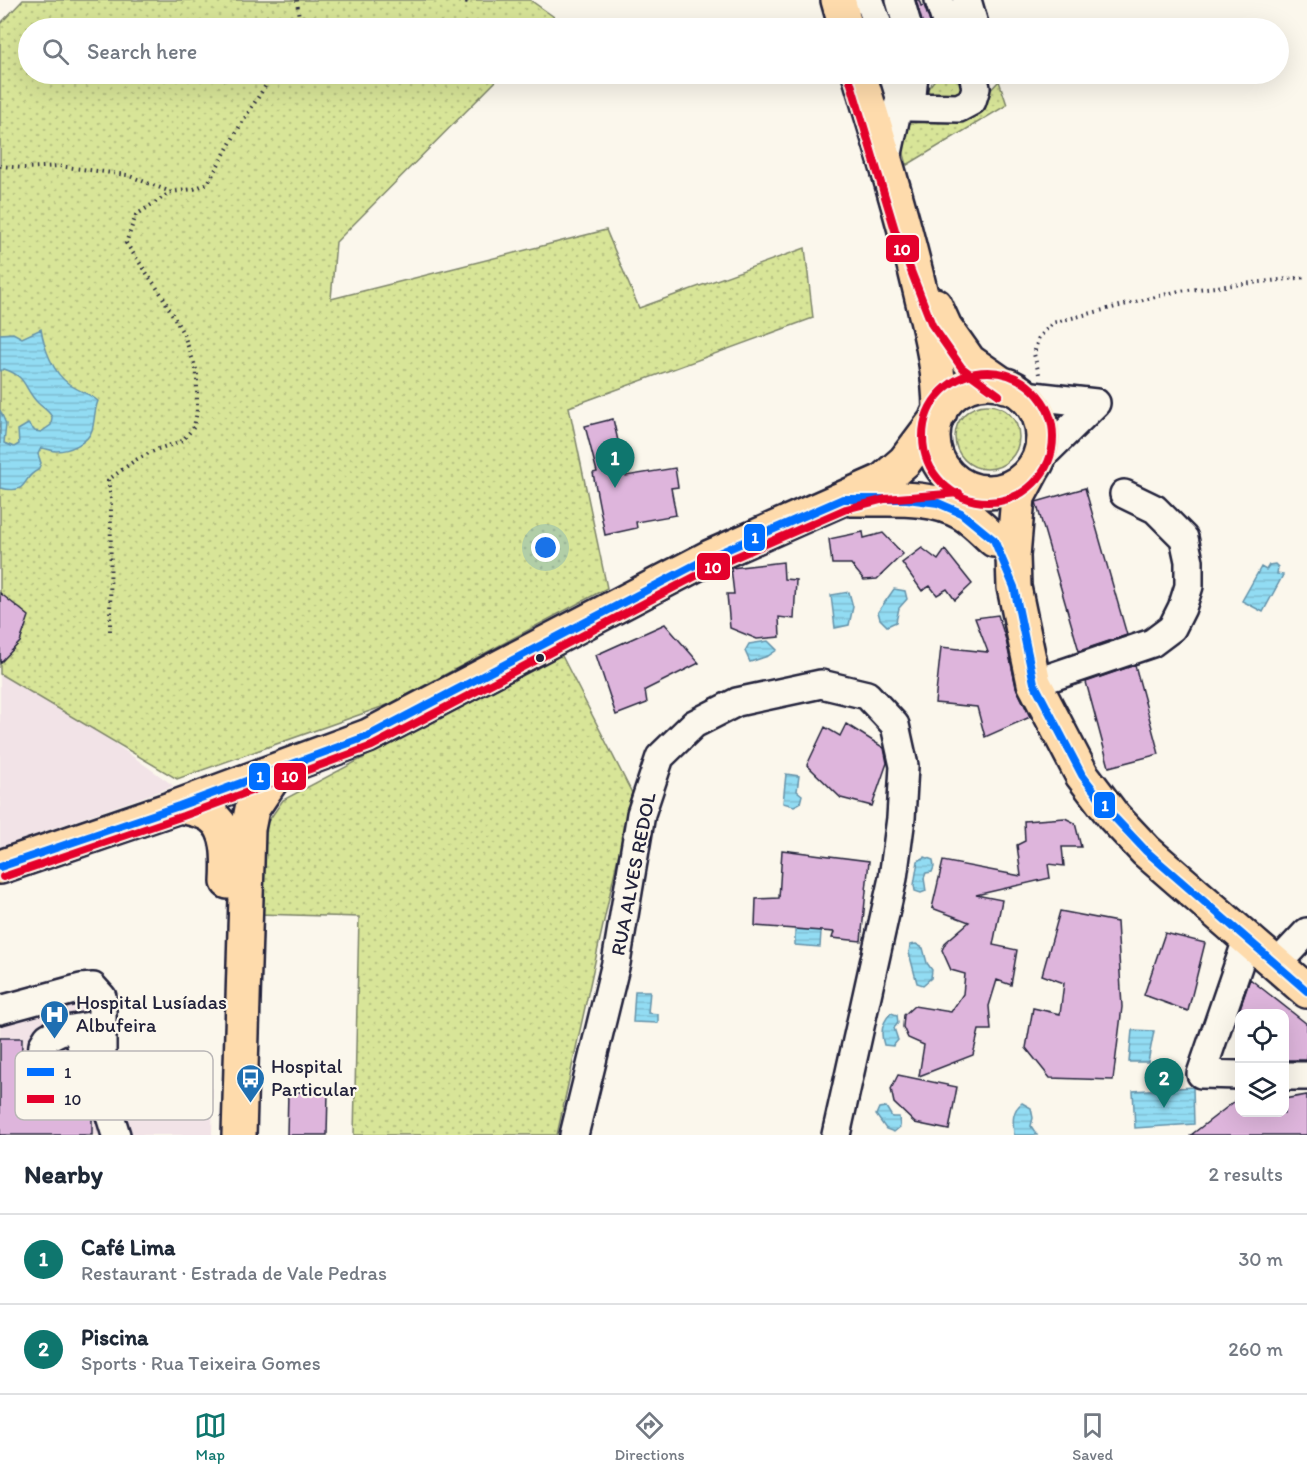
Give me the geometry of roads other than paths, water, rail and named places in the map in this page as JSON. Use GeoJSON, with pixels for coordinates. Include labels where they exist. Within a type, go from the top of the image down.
{"type":"FeatureCollection","features":[{"type":"Feature","properties":{"kind":"main road"},"geometry":{"type":"LineString","coordinates":[[864,84],[889,150],[935,356],[940,383],[933,446],[939,464],[951,479],[966,487],[986,492],[1004,490],[1021,481],[1037,462]]}},
{"type":"Feature","properties":{"kind":"main road"},"geometry":{"type":"LineString","coordinates":[[905,227],[945,327],[969,361],[1025,393],[1039,416],[1043,431],[1037,462],[1018,497],[1013,556],[1014,587],[1034,683],[1082,775],[1114,817],[1146,851],[1307,991]]}},
{"type":"Feature","properties":{"kind":"main road"},"geometry":{"type":"LineString","coordinates":[[0,867],[179,806],[368,736],[710,557],[882,481],[905,461],[947,400],[967,386],[984,382],[1025,393]]}},
{"type":"Feature","properties":{"kind":"main road"},"geometry":{"type":"LineString","coordinates":[[843,499],[883,489],[966,487]]}},
{"type":"Feature","properties":{"kind":"main road"},"geometry":{"type":"LineString","coordinates":[[966,487],[994,540],[1014,587]]}},
{"type":"Feature","properties":{"kind":"main road"},"geometry":{"type":"LineString","coordinates":[[843,499],[907,499],[938,503],[961,513],[994,540]]}},
{"type":"Feature","properties":{"kind":"main road"},"geometry":{"type":"LineString","coordinates":[[239,1135],[248,830],[252,809],[279,769]]}},
{"type":"Feature","properties":{"kind":"main road"},"geometry":{"type":"LineString","coordinates":[[179,806],[210,814],[223,827],[229,858],[223,1135]]}},
{"type":"Feature","properties":{"kind":"street"},"geometry":{"type":"LineString","coordinates":[[900,0],[905,18]]}},
{"type":"Feature","properties":{"kind":"street"},"geometry":{"type":"LineString","coordinates":[[915,0],[920,18]]}},
{"type":"Feature","properties":{"kind":"street"},"geometry":{"type":"LineString","coordinates":[[928,0],[932,18]]}},
{"type":"Feature","properties":{"kind":"street"},"geometry":{"type":"LineString","coordinates":[[939,0],[945,18]]}},
{"type":"Feature","properties":{"kind":"street"},"geometry":{"type":"LineString","coordinates":[[952,0],[957,18]]}},
{"type":"Feature","properties":{"kind":"street"},"geometry":{"type":"LineString","coordinates":[[967,0],[972,18]]}},
{"type":"Feature","properties":{"kind":"street"},"geometry":{"type":"LineString","coordinates":[[857,4],[870,18]]}},
{"type":"Feature","properties":{"kind":"street"},"geometry":{"type":"LineString","coordinates":[[857,4],[879,18]]}},
{"type":"Feature","properties":{"kind":"street"},"geometry":{"type":"LineString","coordinates":[[889,150],[913,84]]}},
{"type":"Feature","properties":{"kind":"street"},"geometry":{"type":"LineString","coordinates":[[919,84],[959,108],[983,94],[986,84]]}},
{"type":"Feature","properties":{"kind":"street"},"geometry":{"type":"LineString","coordinates":[[972,101],[975,84]]}},
{"type":"Feature","properties":{"kind":"street"},"geometry":{"type":"LineString","coordinates":[[1025,393],[1096,403],[1037,462]]}},
{"type":"Feature","properties":{"kind":"street"},"geometry":{"type":"LineString","coordinates":[[1034,683],[1152,643],[1172,628],[1182,608],[1189,586],[1189,561],[1184,538],[1155,509],[1124,494]]}},
{"type":"Feature","properties":{"kind":"street","name":"RUA ALVES REDOL"},"geometry":{"type":"LineString","coordinates":[[574,1135],[616,963],[641,813],[660,757],[694,724],[737,702],[821,684],[867,694],[895,725],[903,766],[901,818],[893,878],[836,1135]]}},
{"type":"Feature","properties":{"kind":"street"},"geometry":{"type":"LineString","coordinates":[[1276,965],[1307,932]]}},
{"type":"Feature","properties":{"kind":"street"},"geometry":{"type":"LineString","coordinates":[[1235,1075],[1201,1074],[1247,940]]}},
{"type":"Feature","properties":{"kind":"street"},"geometry":{"type":"LineString","coordinates":[[0,1010],[81,988],[93,987],[102,997],[102,1051]]}},
{"type":"Feature","properties":{"kind":"street"},"geometry":{"type":"LineString","coordinates":[[42,1051],[43,1045],[52,1033],[102,1024]]}},
{"type":"Feature","properties":{"kind":"street"},"geometry":{"type":"LineString","coordinates":[[80,1040],[83,1051]]}},
{"type":"Feature","properties":{"kind":"street"},"geometry":{"type":"LineString","coordinates":[[1289,1076],[1307,1076]]}},
{"type":"Feature","properties":{"kind":"street"},"geometry":{"type":"LineString","coordinates":[[111,1120],[116,1135]]}},
{"type":"Feature","properties":{"kind":"water"},"geometry":{"type":"Polygon","coordinates":[[[41,329],[47,352],[58,373],[72,386],[98,401],[92,430],[87,439],[67,450],[56,451],[41,448],[38,454],[41,463],[38,470],[32,473],[24,485],[10,490],[0,488],[0,410],[6,424],[4,443],[14,447],[19,444],[18,430],[28,424],[35,431],[41,432],[51,425],[52,417],[33,398],[21,379],[12,372],[4,369],[0,371],[0,334],[13,333],[22,338],[41,329]]]}},
{"type":"Feature","properties":{"kind":"water"},"geometry":{"type":"Polygon","coordinates":[[[1275,564],[1278,567],[1277,574],[1283,575],[1263,612],[1242,601],[1261,567],[1266,570],[1269,565],[1275,564]]]}},
{"type":"Feature","properties":{"kind":"water"},"geometry":{"type":"Polygon","coordinates":[[[894,589],[905,591],[907,599],[899,608],[896,622],[887,626],[880,619],[878,612],[894,589]]]}},
{"type":"Feature","properties":{"kind":"water"},"geometry":{"type":"Polygon","coordinates":[[[849,592],[853,607],[849,625],[835,628],[831,595],[849,592]]]}},
{"type":"Feature","properties":{"kind":"water"},"geometry":{"type":"Polygon","coordinates":[[[768,641],[777,650],[768,656],[750,662],[745,651],[749,644],[768,641]]]}},
{"type":"Feature","properties":{"kind":"water"},"geometry":{"type":"Polygon","coordinates":[[[786,774],[799,776],[797,791],[802,795],[800,803],[794,806],[783,803],[786,774]]]}},
{"type":"Feature","properties":{"kind":"water"},"geometry":{"type":"Polygon","coordinates":[[[925,857],[933,860],[934,867],[932,872],[926,873],[924,878],[926,891],[921,893],[915,891],[914,885],[918,861],[925,857]]]}},
{"type":"Feature","properties":{"kind":"water"},"geometry":{"type":"Polygon","coordinates":[[[822,916],[820,947],[795,945],[795,928],[822,916]]]}},
{"type":"Feature","properties":{"kind":"water"},"geometry":{"type":"Polygon","coordinates":[[[916,944],[923,948],[927,963],[932,970],[931,978],[923,985],[917,983],[909,953],[910,945],[916,944]]]}},
{"type":"Feature","properties":{"kind":"water"},"geometry":{"type":"Polygon","coordinates":[[[635,991],[650,991],[648,1013],[658,1014],[658,1023],[633,1022],[635,991]]]}},
{"type":"Feature","properties":{"kind":"water"},"geometry":{"type":"Polygon","coordinates":[[[891,1013],[897,1015],[898,1023],[894,1028],[898,1040],[893,1046],[884,1045],[882,1036],[884,1024],[891,1013]]]}},
{"type":"Feature","properties":{"kind":"water"},"geometry":{"type":"Polygon","coordinates":[[[1132,1030],[1154,1031],[1148,1062],[1129,1062],[1132,1030]]]}},
{"type":"Feature","properties":{"kind":"water"},"geometry":{"type":"Polygon","coordinates":[[[1193,1087],[1194,1124],[1135,1128],[1133,1091],[1193,1087]]]}},
{"type":"Feature","properties":{"kind":"water"},"geometry":{"type":"Polygon","coordinates":[[[1022,1103],[1031,1108],[1033,1118],[1031,1126],[1037,1135],[1014,1135],[1014,1113],[1022,1103]]]}},
{"type":"Feature","properties":{"kind":"water"},"geometry":{"type":"Polygon","coordinates":[[[886,1107],[892,1117],[899,1117],[900,1127],[894,1132],[886,1129],[876,1115],[879,1108],[886,1107]]]}},
{"type":"Feature","properties":{"kind":"place","name":"Café Lima"},"geometry":{"type":"Point","coordinates":[615,488]}},
{"type":"Feature","properties":{"kind":"place","name":"Hospital Lusíadas Albufeira"},"geometry":{"type":"Point","coordinates":[55,1040]}},
{"type":"Feature","properties":{"kind":"place","name":"Hospital Particular"},"geometry":{"type":"Point","coordinates":[250,1104]}},
{"type":"Feature","properties":{"kind":"place","name":"Piscina"},"geometry":{"type":"Point","coordinates":[1164,1108]}}]}
